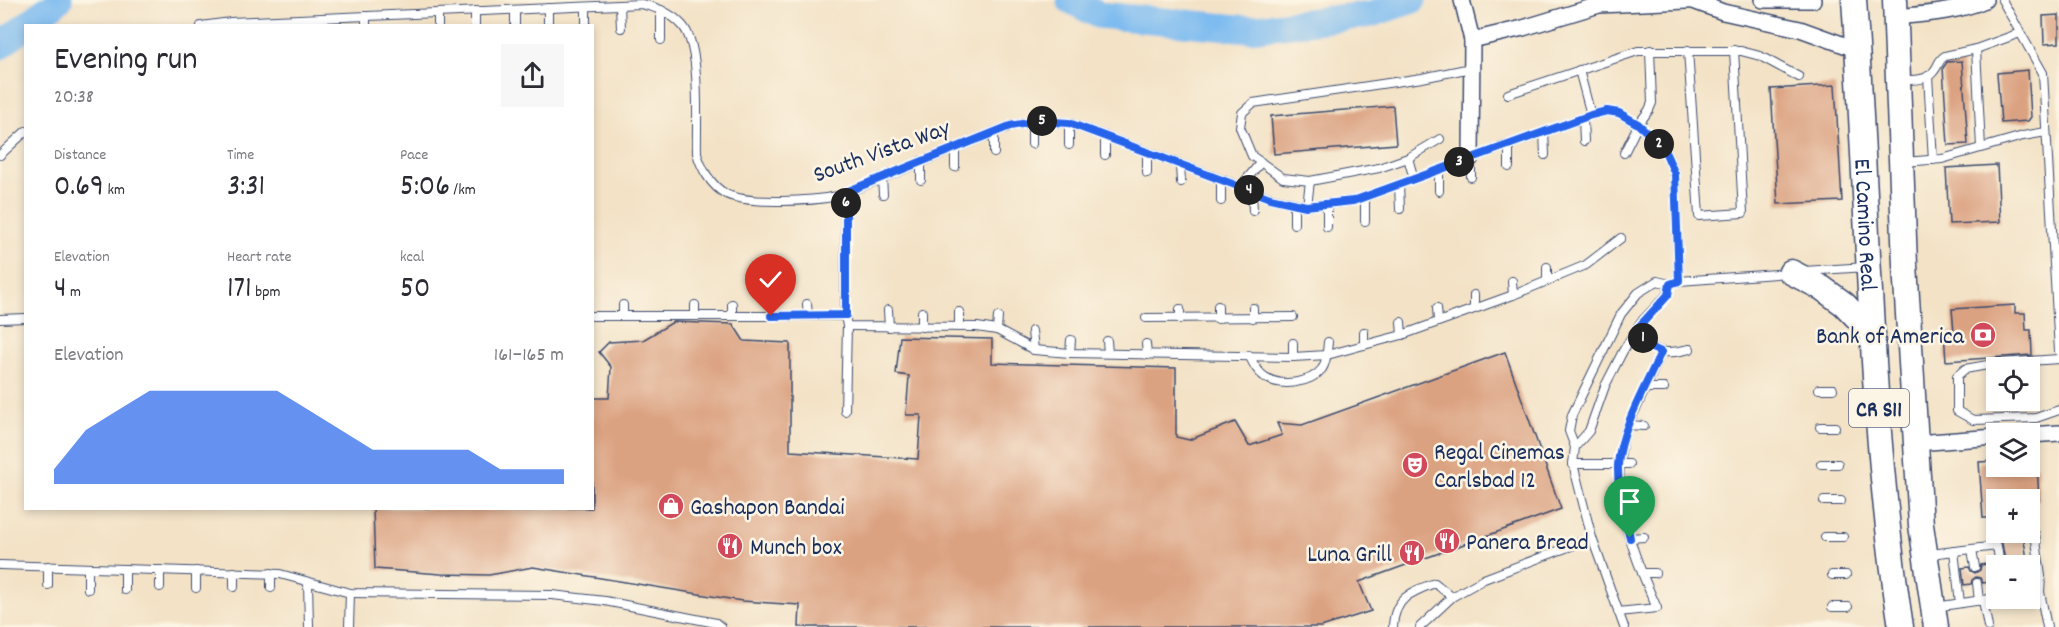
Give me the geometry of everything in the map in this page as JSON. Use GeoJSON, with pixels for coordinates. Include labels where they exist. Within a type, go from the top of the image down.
{"type":"FeatureCollection","features":[{"type":"Feature","properties":{"kind":"main road","name":"El Camino Real"},"geometry":{"type":"LineString","coordinates":[[1854,0],[1873,334],[1889,550],[1900,627]]}},
{"type":"Feature","properties":{"kind":"main road","name":"El Camino Real"},"geometry":{"type":"LineString","coordinates":[[1895,9],[1921,525],[1935,617]]}},
{"type":"Feature","properties":{"kind":"main road"},"geometry":{"type":"LineString","coordinates":[[1791,272],[1822,288],[1844,304],[1873,334]]}},
{"type":"Feature","properties":{"kind":"street"},"geometry":{"type":"LineString","coordinates":[[1763,0],[1813,0]]}},
{"type":"Feature","properties":{"kind":"street"},"geometry":{"type":"LineString","coordinates":[[1895,9],[1939,12],[1974,5],[1986,0]]}},
{"type":"Feature","properties":{"kind":"street"},"geometry":{"type":"LineString","coordinates":[[1462,1],[1472,40],[1471,158]]}},
{"type":"Feature","properties":{"kind":"street"},"geometry":{"type":"LineString","coordinates":[[1472,40],[1523,28],[1599,5],[1702,1],[1723,12],[1800,29],[1858,50]]}},
{"type":"Feature","properties":{"kind":"street"},"geometry":{"type":"LineString","coordinates":[[2040,434],[2059,433]]}},
{"type":"Feature","properties":{"kind":"street"},"geometry":{"type":"LineString","coordinates":[[1916,443],[1986,438]]}},
{"type":"Feature","properties":{"kind":"lane"},"geometry":{"type":"LineString","coordinates":[[2002,0],[2043,73],[2059,351]]}},
{"type":"Feature","properties":{"kind":"lane","name":"South Vista Way"},"geometry":{"type":"LineString","coordinates":[[218,24],[330,22],[366,16],[641,4],[656,7],[683,26],[695,56],[697,153],[700,166],[716,187],[727,195],[746,199],[816,200],[846,192],[994,132],[1032,122],[1069,123],[1270,198],[1306,206],[1327,204],[1365,197],[1587,116],[1607,111],[1619,113],[1638,124],[1663,147],[1675,174],[1679,281]]}},
{"type":"Feature","properties":{"kind":"lane"},"geometry":{"type":"LineString","coordinates":[[620,5],[621,28]]}},
{"type":"Feature","properties":{"kind":"lane"},"geometry":{"type":"LineString","coordinates":[[586,7],[586,24]]}},
{"type":"Feature","properties":{"kind":"lane"},"geometry":{"type":"LineString","coordinates":[[548,8],[548,24]]}},
{"type":"Feature","properties":{"kind":"lane"},"geometry":{"type":"LineString","coordinates":[[515,10],[515,24]]}},
{"type":"Feature","properties":{"kind":"lane"},"geometry":{"type":"LineString","coordinates":[[661,10],[661,40]]}},
{"type":"Feature","properties":{"kind":"lane"},"geometry":{"type":"LineString","coordinates":[[475,11],[475,24]]}},
{"type":"Feature","properties":{"kind":"lane"},"geometry":{"type":"LineString","coordinates":[[438,13],[438,24]]}},
{"type":"Feature","properties":{"kind":"lane"},"geometry":{"type":"LineString","coordinates":[[401,14],[401,24]]}},
{"type":"Feature","properties":{"kind":"lane"},"geometry":{"type":"LineString","coordinates":[[366,16],[366,24]]}},
{"type":"Feature","properties":{"kind":"lane"},"geometry":{"type":"LineString","coordinates":[[1898,80],[1920,79],[1928,76],[1935,71],[1941,58],[1976,49],[2020,33]]}},
{"type":"Feature","properties":{"kind":"lane"},"geometry":{"type":"LineString","coordinates":[[1976,49],[1981,148]]}},
{"type":"Feature","properties":{"kind":"lane"},"geometry":{"type":"LineString","coordinates":[[1688,50],[1699,216],[1743,213],[1734,51]]}},
{"type":"Feature","properties":{"kind":"lane"},"geometry":{"type":"LineString","coordinates":[[1508,94],[1638,51],[1734,51],[1760,56],[1799,77]]}},
{"type":"Feature","properties":{"kind":"lane"},"geometry":{"type":"LineString","coordinates":[[1624,153],[1638,124],[1652,103],[1650,51]]}},
{"type":"Feature","properties":{"kind":"lane"},"geometry":{"type":"LineString","coordinates":[[1440,139],[1408,158],[1379,168],[1310,181],[1283,178],[1252,156],[1240,127],[1242,113],[1253,103],[1422,78],[1471,68]]}},
{"type":"Feature","properties":{"kind":"lane"},"geometry":{"type":"LineString","coordinates":[[1579,70],[1587,116],[1584,141]]}},
{"type":"Feature","properties":{"kind":"lane"},"geometry":{"type":"LineString","coordinates":[[1928,76],[1933,160]]}},
{"type":"Feature","properties":{"kind":"lane"},"geometry":{"type":"LineString","coordinates":[[1032,122],[1032,144]]}},
{"type":"Feature","properties":{"kind":"lane"},"geometry":{"type":"LineString","coordinates":[[1069,123],[1069,145]]}},
{"type":"Feature","properties":{"kind":"lane"},"geometry":{"type":"LineString","coordinates":[[994,132],[994,153]]}},
{"type":"Feature","properties":{"kind":"lane"},"geometry":{"type":"LineString","coordinates":[[1544,132],[1545,155]]}},
{"type":"Feature","properties":{"kind":"lane"},"geometry":{"type":"LineString","coordinates":[[1901,162],[1933,160],[2023,135],[2046,132]]}},
{"type":"Feature","properties":{"kind":"lane"},"geometry":{"type":"LineString","coordinates":[[0,155],[24,133]]}},
{"type":"Feature","properties":{"kind":"lane"},"geometry":{"type":"LineString","coordinates":[[1105,136],[1105,155]]}},
{"type":"Feature","properties":{"kind":"lane"},"geometry":{"type":"LineString","coordinates":[[1509,144],[1509,167]]}},
{"type":"Feature","properties":{"kind":"lane"},"geometry":{"type":"LineString","coordinates":[[955,148],[955,167]]}},
{"type":"Feature","properties":{"kind":"lane"},"geometry":{"type":"LineString","coordinates":[[1147,152],[1147,174]]}},
{"type":"Feature","properties":{"kind":"lane"},"geometry":{"type":"LineString","coordinates":[[1408,158],[1414,179]]}},
{"type":"Feature","properties":{"kind":"lane"},"geometry":{"type":"LineString","coordinates":[[1471,158],[1471,177]]}},
{"type":"Feature","properties":{"kind":"lane"},"geometry":{"type":"LineString","coordinates":[[921,161],[921,180]]}},
{"type":"Feature","properties":{"kind":"lane"},"geometry":{"type":"LineString","coordinates":[[1240,187],[1261,162]]}},
{"type":"Feature","properties":{"kind":"lane"},"geometry":{"type":"LineString","coordinates":[[1180,165],[1181,182]]}},
{"type":"Feature","properties":{"kind":"lane"},"geometry":{"type":"LineString","coordinates":[[1439,170],[1439,191]]}},
{"type":"Feature","properties":{"kind":"lane"},"geometry":{"type":"LineString","coordinates":[[882,177],[883,194]]}},
{"type":"Feature","properties":{"kind":"lane"},"geometry":{"type":"LineString","coordinates":[[1221,180],[1221,201]]}},
{"type":"Feature","properties":{"kind":"lane"},"geometry":{"type":"LineString","coordinates":[[1306,206],[1310,181]]}},
{"type":"Feature","properties":{"kind":"lane"},"geometry":{"type":"LineString","coordinates":[[1399,184],[1400,209]]}},
{"type":"Feature","properties":{"kind":"lane"},"geometry":{"type":"LineString","coordinates":[[846,192],[846,411]]}},
{"type":"Feature","properties":{"kind":"lane"},"geometry":{"type":"LineString","coordinates":[[1252,192],[1253,211]]}},
{"type":"Feature","properties":{"kind":"lane"},"geometry":{"type":"LineString","coordinates":[[1365,197],[1365,221]]}},
{"type":"Feature","properties":{"kind":"lane"},"geometry":{"type":"LineString","coordinates":[[1294,203],[1294,224]]}},
{"type":"Feature","properties":{"kind":"lane"},"geometry":{"type":"LineString","coordinates":[[1327,204],[1327,227]]}},
{"type":"Feature","properties":{"kind":"lane"},"geometry":{"type":"LineString","coordinates":[[847,326],[959,327],[997,330],[1034,350],[1070,353],[1147,356],[1293,357],[1327,355],[1402,335],[1513,295],[1547,279],[1586,265],[1621,238]]}},
{"type":"Feature","properties":{"kind":"lane"},"geometry":{"type":"LineString","coordinates":[[1584,254],[1586,265]]}},
{"type":"Feature","properties":{"kind":"lane"},"geometry":{"type":"LineString","coordinates":[[1547,267],[1547,279]]}},
{"type":"Feature","properties":{"kind":"lane"},"geometry":{"type":"LineString","coordinates":[[1624,627],[1592,538],[1574,464],[1575,447],[1569,431],[1572,415],[1621,314],[1638,293],[1658,281],[1670,284],[1679,281],[1869,267]]}},
{"type":"Feature","properties":{"kind":"lane"},"geometry":{"type":"LineString","coordinates":[[1512,281],[1513,295]]}},
{"type":"Feature","properties":{"kind":"lane"},"geometry":{"type":"LineString","coordinates":[[1575,447],[1589,431],[1605,386],[1636,330],[1668,295],[1670,284]]}},
{"type":"Feature","properties":{"kind":"lane"},"geometry":{"type":"LineString","coordinates":[[1474,295],[1474,309]]}},
{"type":"Feature","properties":{"kind":"lane"},"geometry":{"type":"LineString","coordinates":[[623,304],[623,316]]}},
{"type":"Feature","properties":{"kind":"lane"},"geometry":{"type":"LineString","coordinates":[[732,304],[732,316]]}},
{"type":"Feature","properties":{"kind":"lane"},"geometry":{"type":"LineString","coordinates":[[807,304],[808,316]]}},
{"type":"Feature","properties":{"kind":"lane"},"geometry":{"type":"LineString","coordinates":[[694,316],[695,305]]}},
{"type":"Feature","properties":{"kind":"lane"},"geometry":{"type":"LineString","coordinates":[[770,305],[771,316]]}},
{"type":"Feature","properties":{"kind":"lane"},"geometry":{"type":"LineString","coordinates":[[660,306],[660,316]]}},
{"type":"Feature","properties":{"kind":"lane"},"geometry":{"type":"LineString","coordinates":[[1218,306],[1218,319]]}},
{"type":"Feature","properties":{"kind":"lane"},"geometry":{"type":"LineString","coordinates":[[1253,308],[1253,318]]}},
{"type":"Feature","properties":{"kind":"lane"},"geometry":{"type":"LineString","coordinates":[[1437,308],[1438,321]]}},
{"type":"Feature","properties":{"kind":"lane"},"geometry":{"type":"LineString","coordinates":[[1180,309],[1180,319]]}},
{"type":"Feature","properties":{"kind":"lane"},"geometry":{"type":"LineString","coordinates":[[888,310],[889,327]]}},
{"type":"Feature","properties":{"kind":"lane"},"geometry":{"type":"LineString","coordinates":[[922,312],[922,327]]}},
{"type":"Feature","properties":{"kind":"lane"},"geometry":{"type":"LineString","coordinates":[[959,312],[959,327]]}},
{"type":"Feature","properties":{"kind":"lane"},"geometry":{"type":"LineString","coordinates":[[594,316],[846,315]]}},
{"type":"Feature","properties":{"kind":"lane"},"geometry":{"type":"LineString","coordinates":[[997,330],[998,317]]}},
{"type":"Feature","properties":{"kind":"lane"},"geometry":{"type":"LineString","coordinates":[[1146,318],[1293,317]]}},
{"type":"Feature","properties":{"kind":"lane"},"geometry":{"type":"LineString","coordinates":[[0,319],[24,318]]}},
{"type":"Feature","properties":{"kind":"lane"},"geometry":{"type":"LineString","coordinates":[[1401,322],[1402,335]]}},
{"type":"Feature","properties":{"kind":"lane"},"geometry":{"type":"LineString","coordinates":[[1636,330],[1652,348],[1661,352],[1690,349]]}},
{"type":"Feature","properties":{"kind":"lane"},"geometry":{"type":"LineString","coordinates":[[1032,331],[1034,350]]}},
{"type":"Feature","properties":{"kind":"lane"},"geometry":{"type":"LineString","coordinates":[[1364,332],[1364,345]]}},
{"type":"Feature","properties":{"kind":"lane"},"geometry":{"type":"LineString","coordinates":[[1070,353],[1071,340]]}},
{"type":"Feature","properties":{"kind":"lane"},"geometry":{"type":"LineString","coordinates":[[1107,341],[1108,353]]}},
{"type":"Feature","properties":{"kind":"lane"},"geometry":{"type":"LineString","coordinates":[[1249,355],[1257,370],[1266,378],[1280,383],[1298,382],[1322,369],[1327,355],[1328,342]]}},
{"type":"Feature","properties":{"kind":"lane"},"geometry":{"type":"LineString","coordinates":[[1293,343],[1293,357]]}},
{"type":"Feature","properties":{"kind":"lane"},"geometry":{"type":"LineString","coordinates":[[1146,344],[1147,356]]}},
{"type":"Feature","properties":{"kind":"lane"},"geometry":{"type":"LineString","coordinates":[[1618,612],[1657,608],[1630,538],[1621,501],[1618,464],[1628,425],[1661,352]]}},
{"type":"Feature","properties":{"kind":"lane"},"geometry":{"type":"LineString","coordinates":[[2059,359],[1999,363],[1965,369],[1957,376],[1956,397],[1957,411],[1973,420],[2036,418],[2059,410]]}},
{"type":"Feature","properties":{"kind":"lane"},"geometry":{"type":"LineString","coordinates":[[1645,388],[1664,388]]}},
{"type":"Feature","properties":{"kind":"lane"},"geometry":{"type":"LineString","coordinates":[[1819,389],[1833,389]]}},
{"type":"Feature","properties":{"kind":"lane"},"geometry":{"type":"LineString","coordinates":[[1628,425],[1644,426]]}},
{"type":"Feature","properties":{"kind":"lane"},"geometry":{"type":"LineString","coordinates":[[1820,427],[1835,427]]}},
{"type":"Feature","properties":{"kind":"lane"},"geometry":{"type":"LineString","coordinates":[[1574,464],[1629,464]]}},
{"type":"Feature","properties":{"kind":"lane"},"geometry":{"type":"LineString","coordinates":[[1821,464],[1838,464]]}},
{"type":"Feature","properties":{"kind":"lane"},"geometry":{"type":"LineString","coordinates":[[1621,501],[1633,500]]}},
{"type":"Feature","properties":{"kind":"lane"},"geometry":{"type":"LineString","coordinates":[[1824,501],[1841,501]]}},
{"type":"Feature","properties":{"kind":"lane"},"geometry":{"type":"LineString","coordinates":[[1630,538],[1644,537]]}},
{"type":"Feature","properties":{"kind":"lane"},"geometry":{"type":"LineString","coordinates":[[1825,537],[1843,537]]}},
{"type":"Feature","properties":{"kind":"lane"},"geometry":{"type":"LineString","coordinates":[[1420,627],[1452,597],[1484,579],[1592,538]]}},
{"type":"Feature","properties":{"kind":"lane"},"geometry":{"type":"LineString","coordinates":[[1925,555],[1997,546],[1998,555]]}},
{"type":"Feature","properties":{"kind":"lane"},"geometry":{"type":"LineString","coordinates":[[1972,549],[1974,567]]}},
{"type":"Feature","properties":{"kind":"lane"},"geometry":{"type":"LineString","coordinates":[[1954,551],[1960,603]]}},
{"type":"Feature","properties":{"kind":"lane"},"geometry":{"type":"LineString","coordinates":[[0,565],[270,573],[350,593],[552,595],[605,601],[716,623],[721,627]]}},
{"type":"Feature","properties":{"kind":"lane"},"geometry":{"type":"LineString","coordinates":[[48,566],[48,585]]}},
{"type":"Feature","properties":{"kind":"lane"},"geometry":{"type":"LineString","coordinates":[[88,568],[88,589]]}},
{"type":"Feature","properties":{"kind":"lane"},"geometry":{"type":"LineString","coordinates":[[125,569],[125,590]]}},
{"type":"Feature","properties":{"kind":"lane"},"geometry":{"type":"LineString","coordinates":[[2040,569],[2040,592],[2047,627]]}},
{"type":"Feature","properties":{"kind":"lane"},"geometry":{"type":"LineString","coordinates":[[160,570],[160,587]]}},
{"type":"Feature","properties":{"kind":"lane"},"geometry":{"type":"LineString","coordinates":[[196,571],[196,588]]}},
{"type":"Feature","properties":{"kind":"lane"},"geometry":{"type":"LineString","coordinates":[[234,572],[234,587]]}},
{"type":"Feature","properties":{"kind":"lane"},"geometry":{"type":"LineString","coordinates":[[270,573],[270,588]]}},
{"type":"Feature","properties":{"kind":"lane"},"geometry":{"type":"LineString","coordinates":[[1642,573],[1655,573]]}},
{"type":"Feature","properties":{"kind":"lane"},"geometry":{"type":"LineString","coordinates":[[1832,575],[1846,575]]}},
{"type":"Feature","properties":{"kind":"lane"},"geometry":{"type":"LineString","coordinates":[[308,582],[309,627]]}},
{"type":"Feature","properties":{"kind":"lane"},"geometry":{"type":"LineString","coordinates":[[1393,627],[1393,614],[1408,593],[1435,584],[1452,597]]}},
{"type":"Feature","properties":{"kind":"lane"},"geometry":{"type":"LineString","coordinates":[[1977,584],[1988,627]]}},
{"type":"Feature","properties":{"kind":"lane"},"geometry":{"type":"LineString","coordinates":[[349,627],[350,593]]}},
{"type":"Feature","properties":{"kind":"lane"},"geometry":{"type":"LineString","coordinates":[[1935,617],[1960,603],[1986,599]]}},
{"type":"Feature","properties":{"kind":"lane"},"geometry":{"type":"LineString","coordinates":[[1832,607],[1848,607]]}},
{"type":"Feature","properties":{"kind":"building"},"geometry":{"type":"Polygon","coordinates":[[[2059,15],[2059,43],[2044,44],[2043,16],[2059,15]]]}},
{"type":"Feature","properties":{"kind":"building"},"geometry":{"type":"Polygon","coordinates":[[[1962,61],[1968,144],[1948,145],[1943,68],[1947,62],[1962,61]]]}},
{"type":"Feature","properties":{"kind":"building"},"geometry":{"type":"Polygon","coordinates":[[[2028,70],[2031,117],[2028,121],[2001,123],[1997,73],[2028,70]]]}},
{"type":"Feature","properties":{"kind":"building"},"geometry":{"type":"Polygon","coordinates":[[[1835,85],[1842,201],[1778,204],[1771,89],[1835,85]]]}},
{"type":"Feature","properties":{"kind":"building"},"geometry":{"type":"Polygon","coordinates":[[[1393,106],[1396,144],[1274,154],[1271,116],[1393,106]]]}},
{"type":"Feature","properties":{"kind":"building"},"geometry":{"type":"Polygon","coordinates":[[[1997,165],[2000,222],[1949,224],[1946,168],[1997,165]]]}},
{"type":"Feature","properties":{"kind":"building"},"geometry":{"type":"Polygon","coordinates":[[[2015,305],[2015,313],[2025,313],[2026,330],[2031,330],[2032,355],[1946,361],[1944,333],[1954,332],[1952,309],[2015,305]]]}},
{"type":"Feature","properties":{"kind":"building"},"geometry":{"type":"Polygon","coordinates":[[[673,322],[733,324],[744,341],[790,343],[790,451],[918,459],[921,415],[906,415],[909,376],[896,374],[900,337],[992,339],[992,363],[1176,368],[1176,437],[1189,440],[1235,422],[1249,446],[1282,435],[1277,423],[1302,425],[1505,352],[1561,509],[1359,582],[1371,611],[1321,627],[799,627],[800,605],[742,601],[533,567],[489,575],[375,569],[373,510],[594,510],[594,398],[609,398],[611,367],[599,352],[609,342],[643,340],[673,322]]]}},
{"type":"Feature","properties":{"kind":"building"},"geometry":{"type":"Polygon","coordinates":[[[1979,462],[1986,462],[1986,477],[2038,477],[2038,489],[1986,489],[1986,518],[1983,518],[1979,462]]]}},
{"type":"Feature","properties":{"kind":"building"},"geometry":{"type":"Polygon","coordinates":[[[2002,543],[2024,543],[2026,555],[2004,555],[2002,543]]]}},
{"type":"Feature","properties":{"kind":"building"},"geometry":{"type":"Polygon","coordinates":[[[1986,564],[1986,582],[1983,583],[1980,578],[1976,577],[1971,584],[1964,585],[1962,568],[1969,567],[1975,573],[1980,570],[1981,565],[1986,564]]]}},
{"type":"Feature","properties":{"kind":"waterway"},"geometry":{"type":"LineString","coordinates":[[28,24],[59,0]]}},
{"type":"Feature","properties":{"kind":"waterway"},"geometry":{"type":"LineString","coordinates":[[1070,0],[1098,15],[1249,29],[1371,14],[1413,0]]}},
{"type":"Feature","properties":{"kind":"waterway"},"geometry":{"type":"LineString","coordinates":[[0,46],[24,27]]}},
{"type":"Feature","properties":{"kind":"place","name":"Bank of America"},"geometry":{"type":"Point","coordinates":[1983,335]}},
{"type":"Feature","properties":{"kind":"place","name":"Regal Cinemas Carlsbad 12"},"geometry":{"type":"Point","coordinates":[1415,465]}},
{"type":"Feature","properties":{"kind":"place","name":"Gashapon Bandai"},"geometry":{"type":"Point","coordinates":[671,506]}},
{"type":"Feature","properties":{"kind":"place","name":"Panera Bread"},"geometry":{"type":"Point","coordinates":[1447,541]}},
{"type":"Feature","properties":{"kind":"place","name":"Munch box"},"geometry":{"type":"Point","coordinates":[730,546]}},
{"type":"Feature","properties":{"kind":"place","name":"Luna Grill"},"geometry":{"type":"Point","coordinates":[1412,553]}},
{"type":"Feature","properties":{"kind":"route"},"geometry":{"type":"LineString","coordinates":[[771,316],[846,315],[846,192],[1010,126],[1039,121],[1069,123],[1270,198],[1306,206],[1353,201],[1591,115],[1607,111],[1619,113],[1638,124],[1663,147],[1675,174],[1679,281],[1670,284],[1668,295],[1636,330],[1652,348],[1661,352],[1624,433],[1618,464],[1621,501],[1630,538]]}}]}
